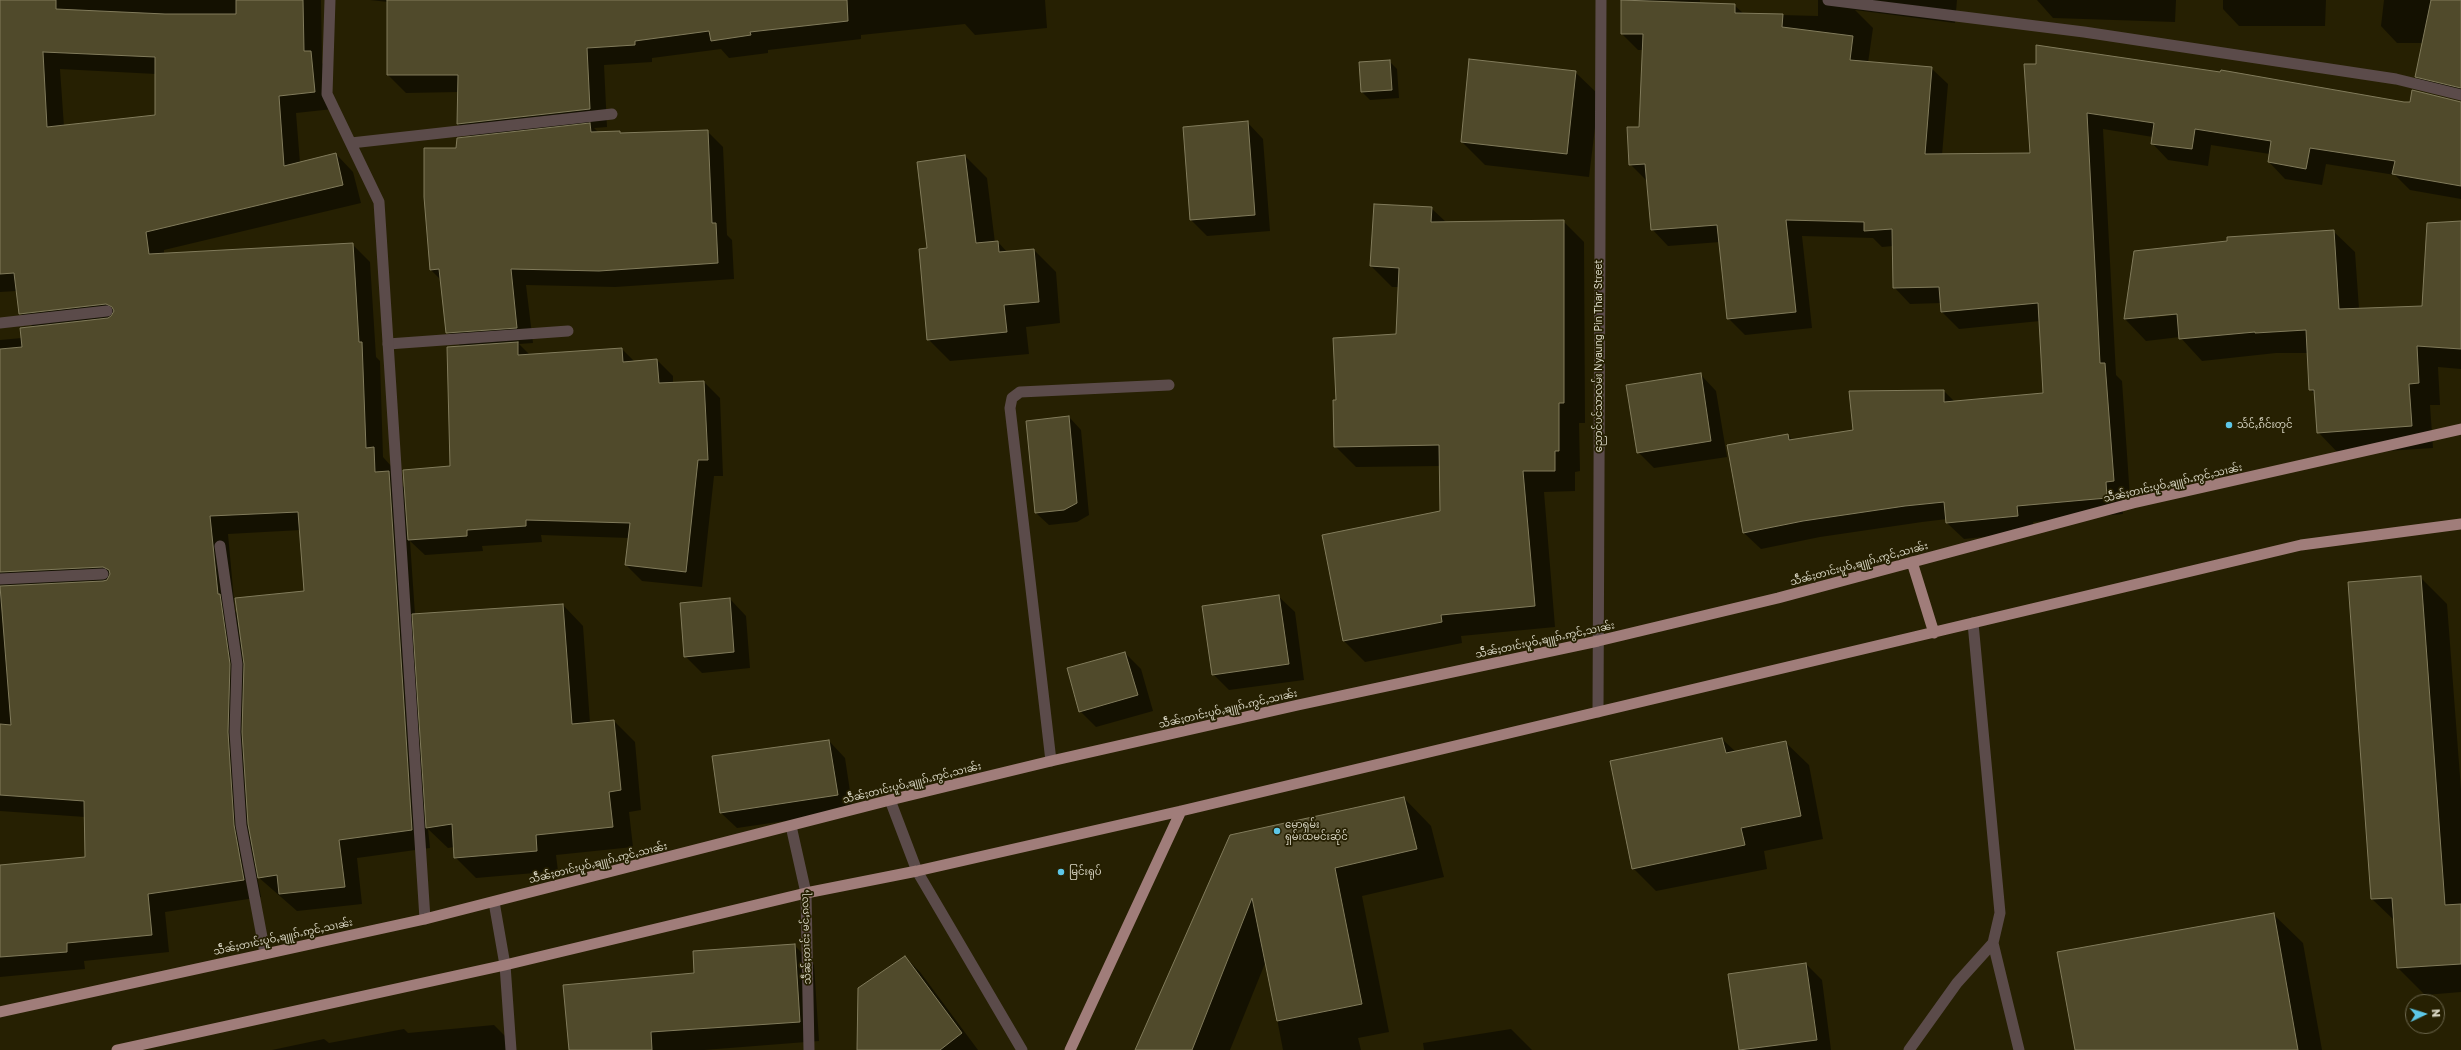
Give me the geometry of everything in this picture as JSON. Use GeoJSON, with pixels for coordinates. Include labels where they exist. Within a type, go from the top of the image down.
{"type":"FeatureCollection","features":[{"type":"Feature","properties":{"kind":"highway","name":"သဵႅၼ်ႈတၢင်းပူဝ်ႇၶျူၵ်ႉဢွင်ႇသၢၼ်း"},"geometry":{"type":"LineString","coordinates":[[0,1012],[425,919],[890,800],[1051,761],[1305,703],[1598,642],[1778,598],[2134,503],[2461,429]]}},
{"type":"Feature","properties":{"kind":"highway"},"geometry":{"type":"LineString","coordinates":[[117,1050],[505,965],[806,893],[918,871],[1181,811],[2301,545],[2461,524]]}},
{"type":"Feature","properties":{"kind":"highway"},"geometry":{"type":"LineString","coordinates":[[1912,562],[1934,633]]}},
{"type":"Feature","properties":{"kind":"highway"},"geometry":{"type":"LineString","coordinates":[[1070,1050],[1181,811]]}},
{"type":"Feature","properties":{"kind":"street"},"geometry":{"type":"LineString","coordinates":[[330,0],[327,94],[379,202],[425,919]]}},
{"type":"Feature","properties":{"kind":"street","name":"ညောင်ပင်သာလမ်း Nyaung Pin Thar Street"},"geometry":{"type":"LineString","coordinates":[[1598,712],[1601,0]]}},
{"type":"Feature","properties":{"kind":"street"},"geometry":{"type":"LineString","coordinates":[[1828,0],[2084,32],[2396,79],[2461,95]]}},
{"type":"Feature","properties":{"kind":"street"},"geometry":{"type":"LineString","coordinates":[[351,143],[612,114]]}},
{"type":"Feature","properties":{"kind":"street"},"geometry":{"type":"LineString","coordinates":[[0,323],[107,311]]}},
{"type":"Feature","properties":{"kind":"street"},"geometry":{"type":"LineString","coordinates":[[388,344],[568,331]]}},
{"type":"Feature","properties":{"kind":"street"},"geometry":{"type":"LineString","coordinates":[[1051,761],[1010,408],[1012,398],[1020,392],[1169,385]]}},
{"type":"Feature","properties":{"kind":"street"},"geometry":{"type":"LineString","coordinates":[[220,546],[237,664],[235,732],[241,825],[265,953]]}},
{"type":"Feature","properties":{"kind":"street"},"geometry":{"type":"LineString","coordinates":[[0,578],[103,574]]}},
{"type":"Feature","properties":{"kind":"street"},"geometry":{"type":"LineString","coordinates":[[1973,623],[2000,913],[1993,943],[2020,1050]]}},
{"type":"Feature","properties":{"kind":"street"},"geometry":{"type":"LineString","coordinates":[[890,800],[918,871],[1022,1050]]}},
{"type":"Feature","properties":{"kind":"street","name":"သဵၼ်ႈတၢင်း မင်ႇၵလႃႇ"},"geometry":{"type":"LineString","coordinates":[[791,826],[806,893],[809,1050]]}},
{"type":"Feature","properties":{"kind":"street"},"geometry":{"type":"LineString","coordinates":[[494,902],[505,965],[511,1050]]}},
{"type":"Feature","properties":{"kind":"street"},"geometry":{"type":"LineString","coordinates":[[1909,1050],[1958,984],[1993,943]]}},
{"type":"Feature","properties":{"kind":"building"},"geometry":{"type":"Polygon","coordinates":[[[0,0],[56,0],[56,9],[165,14],[236,14],[236,0],[303,0],[304,51],[311,51],[315,92],[279,96],[284,166],[336,153],[343,185],[146,232],[149,254],[353,243],[359,342],[362,342],[366,448],[374,447],[375,472],[389,471],[412,830],[339,840],[345,887],[279,894],[277,875],[258,878],[248,824],[242,732],[244,664],[235,598],[304,591],[298,512],[210,516],[218,594],[220,594],[230,664],[228,732],[234,825],[244,880],[148,894],[152,935],[67,943],[67,952],[0,957],[0,865],[85,857],[84,801],[0,795],[0,724],[11,725],[0,586],[103,581],[107,580],[110,574],[109,570],[103,567],[0,572],[0,349],[22,347],[20,328],[108,318],[114,311],[112,307],[106,304],[19,314],[14,273],[0,274],[0,0]],[[43,52],[47,127],[155,115],[155,57],[43,52]]]}},
{"type":"Feature","properties":{"kind":"building"},"geometry":{"type":"Polygon","coordinates":[[[387,0],[847,0],[848,21],[750,32],[751,35],[711,41],[709,31],[635,41],[635,45],[587,48],[590,109],[457,124],[458,75],[387,75],[387,0]]]}},
{"type":"Feature","properties":{"kind":"building"},"geometry":{"type":"Polygon","coordinates":[[[1621,0],[1735,4],[1735,13],[1783,14],[1782,27],[1853,36],[1850,60],[1932,67],[1925,154],[2030,153],[2024,64],[2036,64],[2036,45],[2220,72],[2221,70],[2404,102],[2410,102],[2412,90],[2461,102],[2461,186],[2392,174],[2395,161],[2310,148],[2306,169],[2268,162],[2271,141],[2195,129],[2192,149],[2151,144],[2154,123],[2087,113],[2100,363],[2105,363],[2114,481],[2106,482],[2107,498],[2017,506],[2018,516],[1946,523],[1944,502],[1905,506],[1803,521],[1743,533],[1727,445],[1788,434],[1789,440],[1853,430],[1849,391],[1944,390],[1944,402],[2043,393],[2038,303],[1941,312],[1939,287],[1893,288],[1892,229],[1864,231],[1864,222],[1786,220],[1796,312],[1727,319],[1717,225],[1651,230],[1645,164],[1629,165],[1627,127],[1639,127],[1643,34],[1621,34],[1621,0]]]}},
{"type":"Feature","properties":{"kind":"building"},"geometry":{"type":"Polygon","coordinates":[[[2431,0],[2461,0],[2461,88],[2415,77],[2431,0]]]}},
{"type":"Feature","properties":{"kind":"building"},"geometry":{"type":"Polygon","coordinates":[[[1469,59],[1576,71],[1567,154],[1461,142],[1469,59]]]}},
{"type":"Feature","properties":{"kind":"building"},"geometry":{"type":"Polygon","coordinates":[[[1390,60],[1392,90],[1361,92],[1359,62],[1390,60]]]}},
{"type":"Feature","properties":{"kind":"building"},"geometry":{"type":"Polygon","coordinates":[[[1248,121],[1255,215],[1190,220],[1183,127],[1248,121]]]}},
{"type":"Feature","properties":{"kind":"building"},"geometry":{"type":"Polygon","coordinates":[[[590,123],[591,132],[620,131],[620,133],[708,130],[712,223],[716,223],[718,263],[599,271],[511,269],[517,328],[446,333],[439,269],[430,270],[424,197],[424,148],[456,148],[457,138],[590,123]]]}},
{"type":"Feature","properties":{"kind":"building"},"geometry":{"type":"Polygon","coordinates":[[[965,155],[976,243],[998,241],[999,252],[1034,249],[1039,302],[1004,305],[1007,332],[927,340],[919,249],[927,248],[917,162],[965,155]]]}},
{"type":"Feature","properties":{"kind":"building"},"geometry":{"type":"Polygon","coordinates":[[[1374,204],[1432,207],[1431,222],[1564,220],[1564,403],[1559,403],[1559,451],[1555,451],[1555,471],[1523,471],[1535,606],[1441,615],[1442,622],[1343,641],[1322,535],[1440,511],[1439,445],[1334,447],[1333,400],[1336,400],[1333,338],[1396,334],[1399,268],[1370,266],[1374,204]]]}},
{"type":"Feature","properties":{"kind":"building"},"geometry":{"type":"Polygon","coordinates":[[[2461,221],[2461,349],[2417,346],[2419,383],[2409,384],[2412,426],[2317,433],[2314,390],[2309,390],[2306,330],[2255,332],[2179,339],[2177,314],[2124,319],[2134,251],[2227,241],[2227,237],[2334,230],[2339,309],[2422,306],[2427,223],[2461,221]]]}},
{"type":"Feature","properties":{"kind":"building"},"geometry":{"type":"Polygon","coordinates":[[[518,342],[518,355],[622,348],[623,362],[657,359],[659,383],[704,381],[708,460],[698,460],[686,572],[625,565],[630,523],[526,520],[526,526],[467,530],[467,536],[408,540],[403,470],[450,466],[447,347],[518,342]]]}},
{"type":"Feature","properties":{"kind":"building"},"geometry":{"type":"Polygon","coordinates":[[[1701,373],[1711,441],[1637,453],[1626,385],[1701,373]]]}},
{"type":"Feature","properties":{"kind":"building"},"geometry":{"type":"Polygon","coordinates":[[[1069,416],[1077,503],[1064,510],[1035,513],[1026,421],[1069,416]]]}},
{"type":"Feature","properties":{"kind":"building"},"geometry":{"type":"Polygon","coordinates":[[[2421,576],[2445,905],[2461,904],[2461,964],[2397,968],[2392,898],[2371,899],[2348,582],[2421,576]]]}},
{"type":"Feature","properties":{"kind":"building"},"geometry":{"type":"Polygon","coordinates":[[[1279,595],[1289,664],[1212,675],[1202,606],[1279,595]]]}},
{"type":"Feature","properties":{"kind":"building"},"geometry":{"type":"Polygon","coordinates":[[[730,598],[734,652],[684,657],[680,603],[730,598]]]}},
{"type":"Feature","properties":{"kind":"building"},"geometry":{"type":"Polygon","coordinates":[[[563,604],[572,724],[614,720],[621,790],[609,792],[613,827],[536,835],[537,851],[454,858],[452,824],[426,828],[412,614],[563,604]]]}},
{"type":"Feature","properties":{"kind":"building"},"geometry":{"type":"Polygon","coordinates":[[[1125,652],[1138,695],[1079,712],[1067,668],[1125,652]]]}},
{"type":"Feature","properties":{"kind":"building"},"geometry":{"type":"Polygon","coordinates":[[[1722,738],[1726,753],[1786,741],[1801,816],[1741,828],[1745,845],[1632,869],[1610,761],[1722,738]]]}},
{"type":"Feature","properties":{"kind":"building"},"geometry":{"type":"Polygon","coordinates":[[[829,740],[838,795],[720,813],[712,756],[829,740]]]}},
{"type":"Feature","properties":{"kind":"building"},"geometry":{"type":"Polygon","coordinates":[[[1404,797],[1417,849],[1335,868],[1362,1004],[1277,1021],[1252,898],[1192,1050],[1135,1050],[1230,835],[1404,797]]]}},
{"type":"Feature","properties":{"kind":"building"},"geometry":{"type":"Polygon","coordinates":[[[2274,913],[2298,1050],[2075,1050],[2057,952],[2274,913]]]}},
{"type":"Feature","properties":{"kind":"building"},"geometry":{"type":"Polygon","coordinates":[[[795,944],[800,1022],[651,1032],[652,1050],[569,1050],[563,985],[694,973],[693,951],[795,944]]]}},
{"type":"Feature","properties":{"kind":"building"},"geometry":{"type":"Polygon","coordinates":[[[905,956],[962,1033],[940,1050],[857,1050],[858,988],[905,956]]]}},
{"type":"Feature","properties":{"kind":"building"},"geometry":{"type":"Polygon","coordinates":[[[1806,963],[1817,1040],[1739,1050],[1728,974],[1806,963]]]}},
{"type":"Feature","properties":{"kind":"place","name":"သႅင်ႇၵဵင်းတုင်"},"geometry":{"type":"Point","coordinates":[2229,425]}},
{"type":"Feature","properties":{"kind":"place","name":"မောရှမ်း ရှမ်းထမင်းဆိုင်"},"geometry":{"type":"Point","coordinates":[1277,831]}},
{"type":"Feature","properties":{"kind":"place","name":"မြင်းရုပ်"},"geometry":{"type":"Point","coordinates":[1061,872]}}]}
